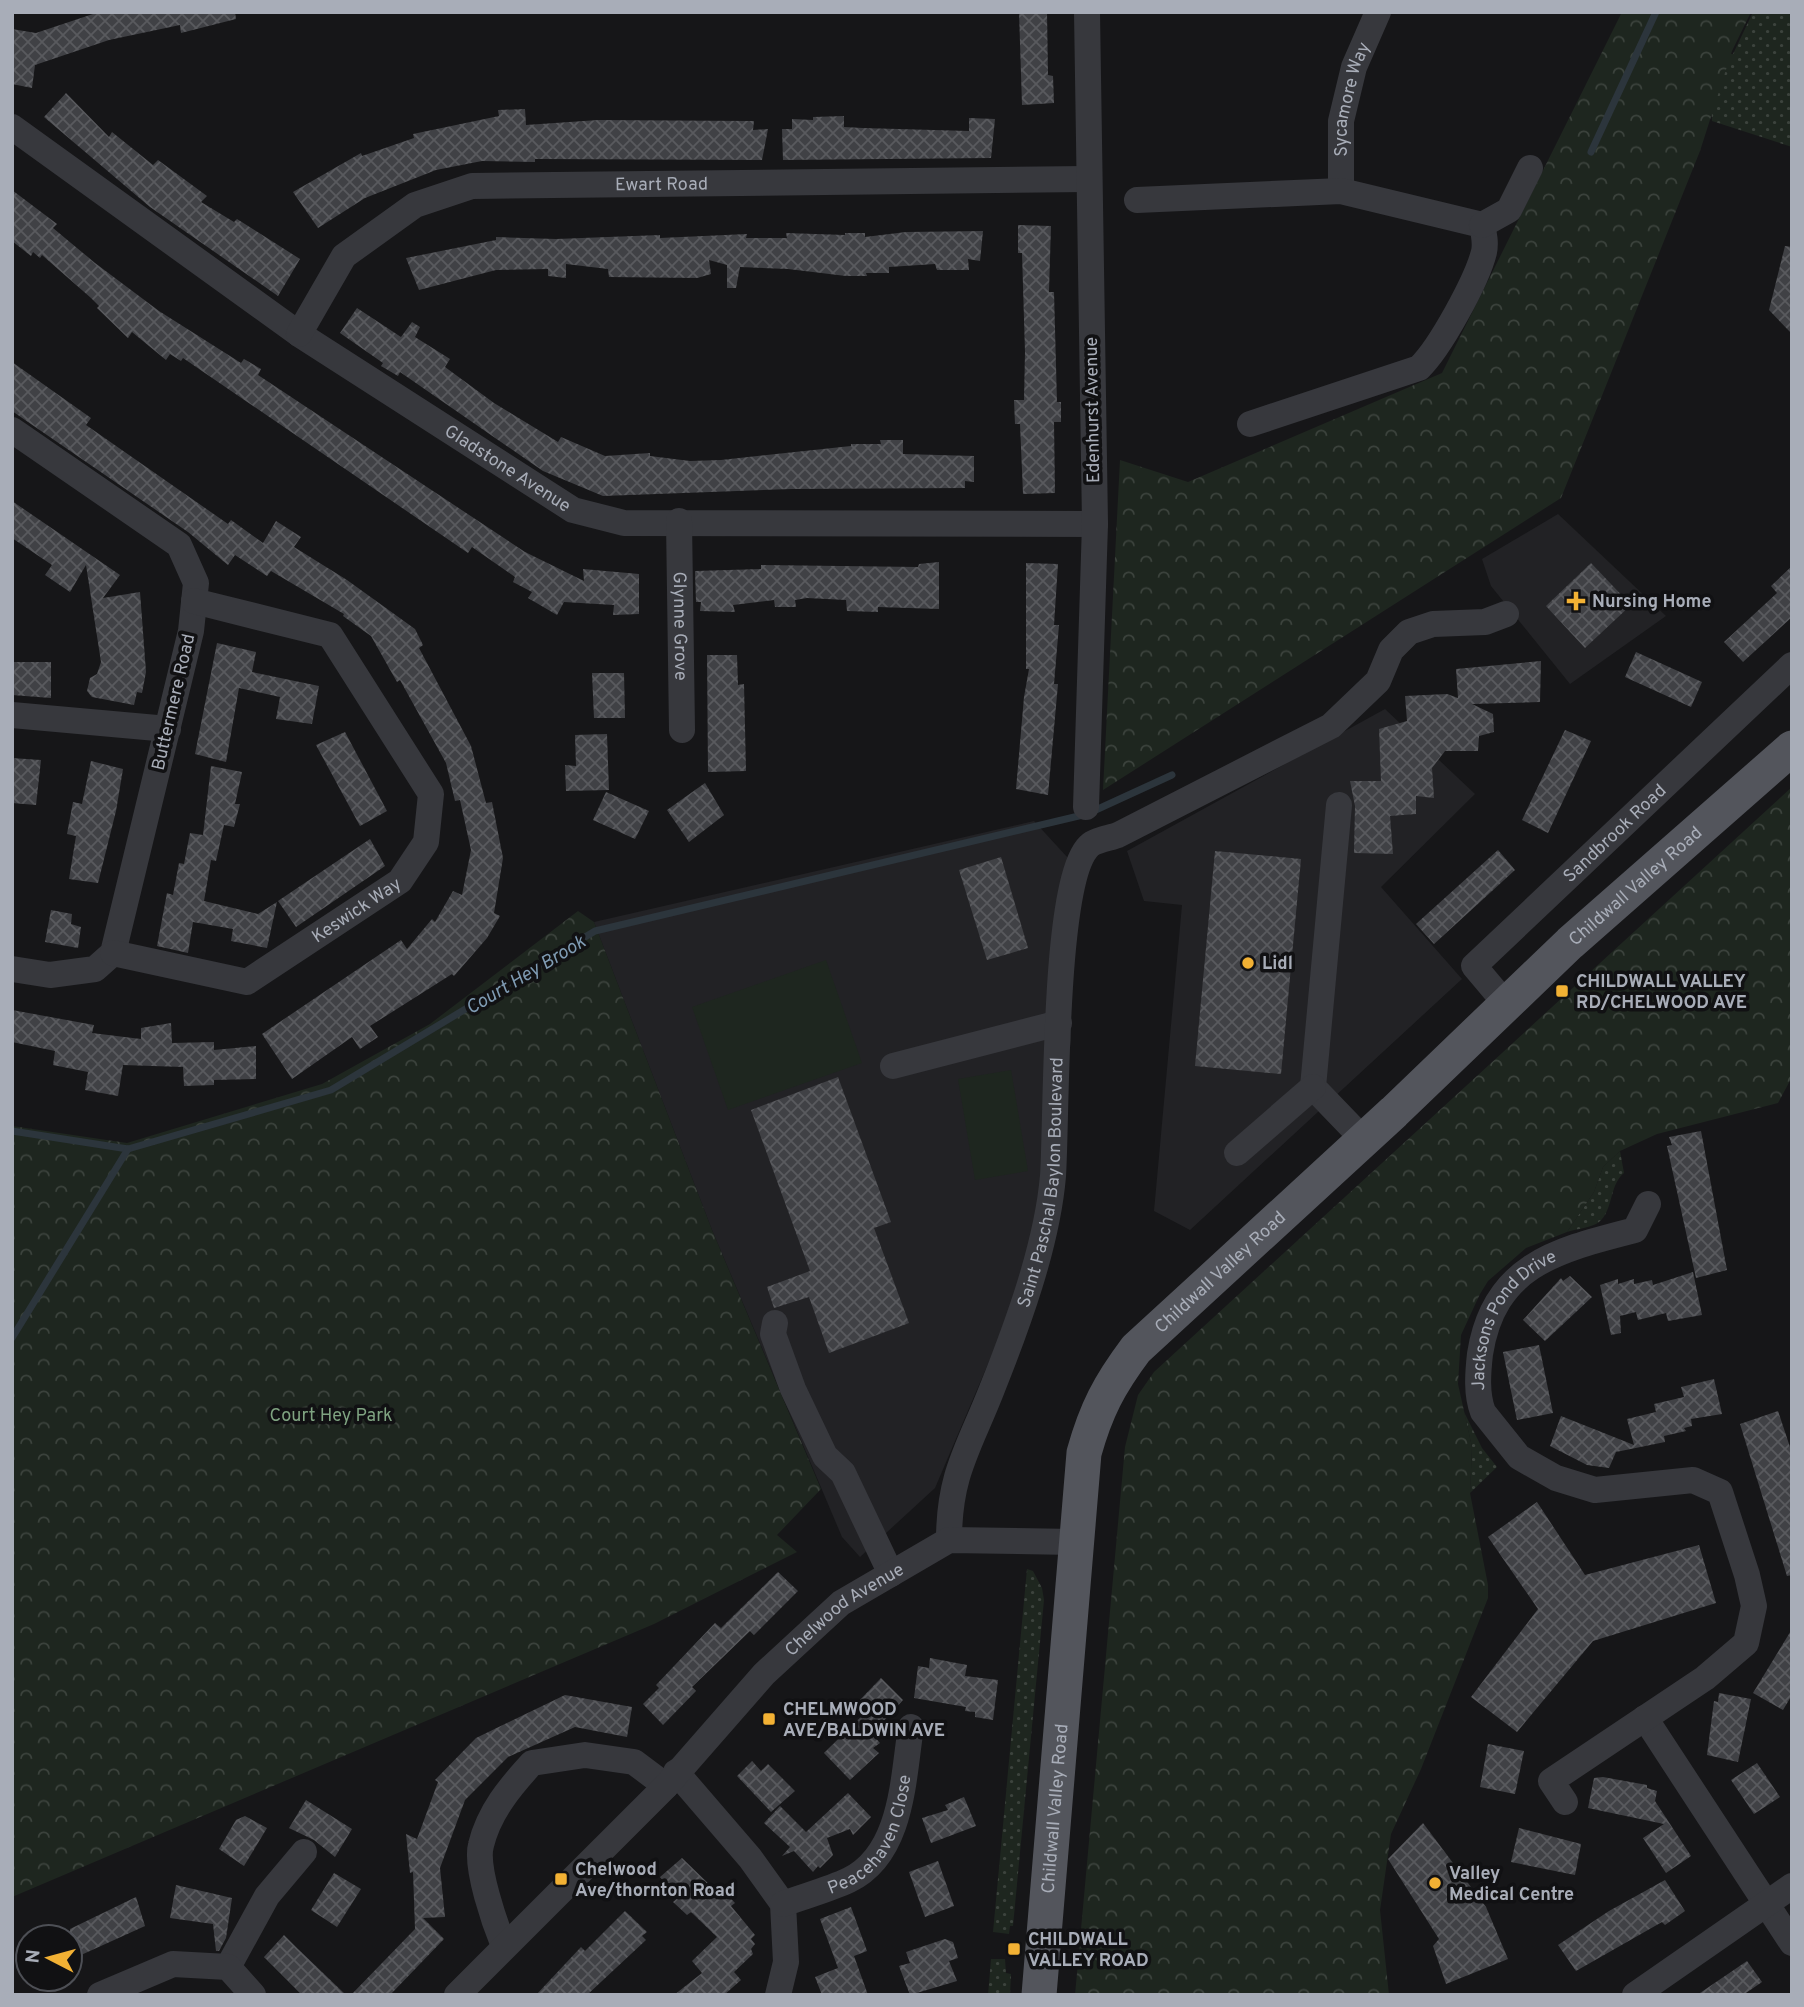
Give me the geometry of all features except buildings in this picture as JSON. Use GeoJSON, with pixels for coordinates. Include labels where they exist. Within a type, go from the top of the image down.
{"type":"FeatureCollection","features":[{"type":"Feature","properties":{"kind":"main road","name":"Childwall Valley Road"},"geometry":{"type":"LineString","coordinates":[[1039,1995],[1084,1453],[1095,1412],[1111,1382],[1136,1349],[1364,1140],[1570,943],[1792,748]]}},
{"type":"Feature","properties":{"kind":"street","name":"Edenhurst Avenue"},"geometry":{"type":"LineString","coordinates":[[1086,807],[1095,524],[1087,178],[1087,12]]}},
{"type":"Feature","properties":{"kind":"street","name":"Sycamore Way"},"geometry":{"type":"LineString","coordinates":[[1341,191],[1341,121],[1354,67],[1378,12]]}},
{"type":"Feature","properties":{"kind":"street","name":"Gladstone Avenue"},"geometry":{"type":"LineString","coordinates":[[12,127],[299,334],[573,510],[624,523],[679,521],[1095,524]]}},
{"type":"Feature","properties":{"kind":"street"},"geometry":{"type":"LineString","coordinates":[[1137,200],[1341,191],[1482,225],[1509,211],[1530,168]]}},
{"type":"Feature","properties":{"kind":"street","name":"Ewart Road"},"geometry":{"type":"LineString","coordinates":[[299,334],[344,256],[415,205],[472,186],[1087,178]]}},
{"type":"Feature","properties":{"kind":"street"},"geometry":{"type":"LineString","coordinates":[[1250,424],[1419,368],[1434,353],[1445,335],[1484,252],[1482,225]]}},
{"type":"Feature","properties":{"kind":"street","name":"Buttermere Road"},"geometry":{"type":"LineString","coordinates":[[12,430],[179,545],[195,583],[191,631],[113,953]]}},
{"type":"Feature","properties":{"kind":"street","name":"Glynne Grove"},"geometry":{"type":"LineString","coordinates":[[679,521],[682,730]]}},
{"type":"Feature","properties":{"kind":"street","name":"Keswick Way"},"geometry":{"type":"LineString","coordinates":[[113,953],[247,982],[400,881],[426,842],[431,794],[330,635],[194,601]]}},
{"type":"Feature","properties":{"kind":"street","name":"Saint Paschal Baylon Boulevard"},"geometry":{"type":"LineString","coordinates":[[949,1541],[949,1505],[955,1474],[992,1389],[1044,1241],[1052,1177],[1061,970],[1073,879],[1079,859],[1090,844],[1118,835],[1331,726],[1378,681],[1391,650],[1409,632],[1433,624],[1485,622],[1506,614]]}},
{"type":"Feature","properties":{"kind":"street","name":"Sandbrook Road"},"geometry":{"type":"LineString","coordinates":[[1506,1004],[1474,966],[1792,665]]}},
{"type":"Feature","properties":{"kind":"street"},"geometry":{"type":"LineString","coordinates":[[12,715],[168,729]]}},
{"type":"Feature","properties":{"kind":"street"},"geometry":{"type":"LineString","coordinates":[[1237,1153],[1313,1087],[1339,805]]}},
{"type":"Feature","properties":{"kind":"street"},"geometry":{"type":"LineString","coordinates":[[12,970],[50,975],[95,970],[113,953]]}},
{"type":"Feature","properties":{"kind":"street"},"geometry":{"type":"LineString","coordinates":[[893,1066],[1059,1023]]}},
{"type":"Feature","properties":{"kind":"street"},"geometry":{"type":"LineString","coordinates":[[1313,1087],[1364,1140]]}},
{"type":"Feature","properties":{"kind":"street","name":"Jacksons Pond Drive"},"geometry":{"type":"LineString","coordinates":[[1565,1802],[1551,1781],[1705,1678],[1746,1643],[1754,1606],[1748,1575],[1720,1492],[1693,1480],[1595,1490],[1556,1478],[1519,1457],[1483,1412],[1479,1403],[1478,1371],[1483,1335],[1493,1307],[1512,1280],[1553,1254],[1635,1230],[1648,1204]]}},
{"type":"Feature","properties":{"kind":"street"},"geometry":{"type":"LineString","coordinates":[[775,1323],[773,1334],[793,1389],[825,1456],[843,1473],[891,1574]]}},
{"type":"Feature","properties":{"kind":"street"},"geometry":{"type":"LineString","coordinates":[[949,1541],[1075,1542]]}},
{"type":"Feature","properties":{"kind":"street","name":"Chelwood Avenue"},"geometry":{"type":"LineString","coordinates":[[457,1995],[671,1779],[764,1674],[841,1603],[949,1541]]}},
{"type":"Feature","properties":{"kind":"street"},"geometry":{"type":"LineString","coordinates":[[1645,1718],[1792,1943]]}},
{"type":"Feature","properties":{"kind":"street","name":"Peacehaven Close"},"geometry":{"type":"LineString","coordinates":[[783,1904],[849,1880],[876,1858],[895,1818],[911,1727]]}},
{"type":"Feature","properties":{"kind":"street"},"geometry":{"type":"LineString","coordinates":[[504,1946],[489,1908],[480,1847],[501,1798],[532,1763],[585,1755],[634,1762],[671,1779],[750,1858],[783,1904],[786,1962],[778,1995]]}},
{"type":"Feature","properties":{"kind":"street"},"geometry":{"type":"LineString","coordinates":[[228,1967],[267,1896],[304,1852]]}},
{"type":"Feature","properties":{"kind":"street"},"geometry":{"type":"LineString","coordinates":[[1635,1995],[1792,1886]]}},
{"type":"Feature","properties":{"kind":"street"},"geometry":{"type":"LineString","coordinates":[[100,1995],[173,1964],[228,1967],[253,1995]]}},
{"type":"Feature","properties":{"kind":"shaded area","name":"Nursing Home"},"geometry":{"type":"Polygon","coordinates":[[[1558,514],[1666,616],[1570,684],[1491,586],[1482,559],[1558,514]]]}},
{"type":"Feature","properties":{"kind":"shaded area"},"geometry":{"type":"Polygon","coordinates":[[[1385,709],[1475,794],[1381,887],[1462,979],[1190,1230],[1154,1211],[1182,905],[1144,901],[1127,851],[1385,709]]]}},
{"type":"Feature","properties":{"kind":"shaded area"},"geometry":{"type":"Polygon","coordinates":[[[1034,821],[1068,858],[1071,1041],[1038,1247],[935,1488],[860,1557],[842,1537],[712,1230],[594,922],[1034,821]]]}},
{"type":"Feature","properties":{"kind":"green space"},"geometry":{"type":"Polygon","coordinates":[[[1622,12],[1751,12],[1732,51],[1700,151],[1561,498],[1103,790],[1120,460],[1188,482],[1442,373],[1622,12]]]}},
{"type":"Feature","properties":{"kind":"green space"},"geometry":{"type":"Polygon","coordinates":[[[1753,12],[1792,12],[1792,147],[1712,121],[1707,54],[1733,54],[1753,12]]]}},
{"type":"Feature","properties":{"kind":"green space"},"geometry":{"type":"Polygon","coordinates":[[[1792,787],[1792,1077],[1778,1103],[1657,1134],[1620,1151],[1603,1167],[1594,1192],[1567,1232],[1526,1248],[1488,1281],[1461,1335],[1458,1384],[1472,1447],[1470,1493],[1488,1585],[1488,1598],[1421,1769],[1391,1834],[1380,1910],[1389,1995],[1075,1995],[1125,1447],[1138,1395],[1154,1372],[1792,787]]]}},
{"type":"Feature","properties":{"kind":"green space","name":"Court Hey Park"},"geometry":{"type":"Polygon","coordinates":[[[578,911],[594,922],[712,1230],[821,1489],[777,1535],[797,1552],[654,1624],[12,1897],[12,1126],[127,1143],[322,1084],[430,1024],[578,911]]]}},
{"type":"Feature","properties":{"kind":"green space"},"geometry":{"type":"Polygon","coordinates":[[[826,960],[862,1063],[728,1110],[692,1007],[826,960]]]}},
{"type":"Feature","properties":{"kind":"green space"},"geometry":{"type":"Polygon","coordinates":[[[1011,1070],[1028,1171],[975,1180],[958,1079],[1011,1070]]]}},
{"type":"Feature","properties":{"kind":"green space"},"geometry":{"type":"Polygon","coordinates":[[[1620,1151],[1624,1173],[1615,1185],[1606,1214],[1596,1224],[1567,1232],[1594,1192],[1603,1167],[1620,1151]]]}},
{"type":"Feature","properties":{"kind":"green space"},"geometry":{"type":"Polygon","coordinates":[[[1464,1412],[1482,1448],[1497,1467],[1470,1493],[1472,1447],[1464,1412]]]}},
{"type":"Feature","properties":{"kind":"green space"},"geometry":{"type":"Polygon","coordinates":[[[1027,1569],[1033,1571],[1042,1588],[1044,1600],[1013,1926],[1010,1926],[1009,1934],[993,1932],[1027,1569]]]}},
{"type":"Feature","properties":{"kind":"green space"},"geometry":{"type":"Polygon","coordinates":[[[991,1959],[1005,1959],[1006,1973],[1011,1974],[1010,1995],[988,1995],[991,1959]]]}},
{"type":"Feature","properties":{"kind":"waterway"},"geometry":{"type":"LineString","coordinates":[[1591,152],[1656,12]]}},
{"type":"Feature","properties":{"kind":"waterway","name":"Court Hey Brook"},"geometry":{"type":"LineString","coordinates":[[12,1131],[128,1149],[331,1090],[595,931],[1087,814],[1172,775]]}},
{"type":"Feature","properties":{"kind":"waterway"},"geometry":{"type":"LineString","coordinates":[[12,1338],[128,1149]]}},
{"type":"Feature","properties":{"kind":"place","name":"Nursing Home"},"geometry":{"type":"Point","coordinates":[1576,601]}},
{"type":"Feature","properties":{"kind":"place","name":"Lidl"},"geometry":{"type":"Point","coordinates":[1248,963]}},
{"type":"Feature","properties":{"kind":"place","name":"CHILDWALL VALLEY RD/CHELWOOD AVE"},"geometry":{"type":"Point","coordinates":[1562,991]}},
{"type":"Feature","properties":{"kind":"place","name":"CHELMWOOD AVE/BALDWIN AVE"},"geometry":{"type":"Point","coordinates":[769,1719]}},
{"type":"Feature","properties":{"kind":"place","name":"Chelwood Ave/thornton Road"},"geometry":{"type":"Point","coordinates":[561,1879]}},
{"type":"Feature","properties":{"kind":"place","name":"Valley Medical Centre"},"geometry":{"type":"Point","coordinates":[1435,1883]}},
{"type":"Feature","properties":{"kind":"place","name":"CHILDWALL VALLEY ROAD"},"geometry":{"type":"Point","coordinates":[1014,1949]}}]}
